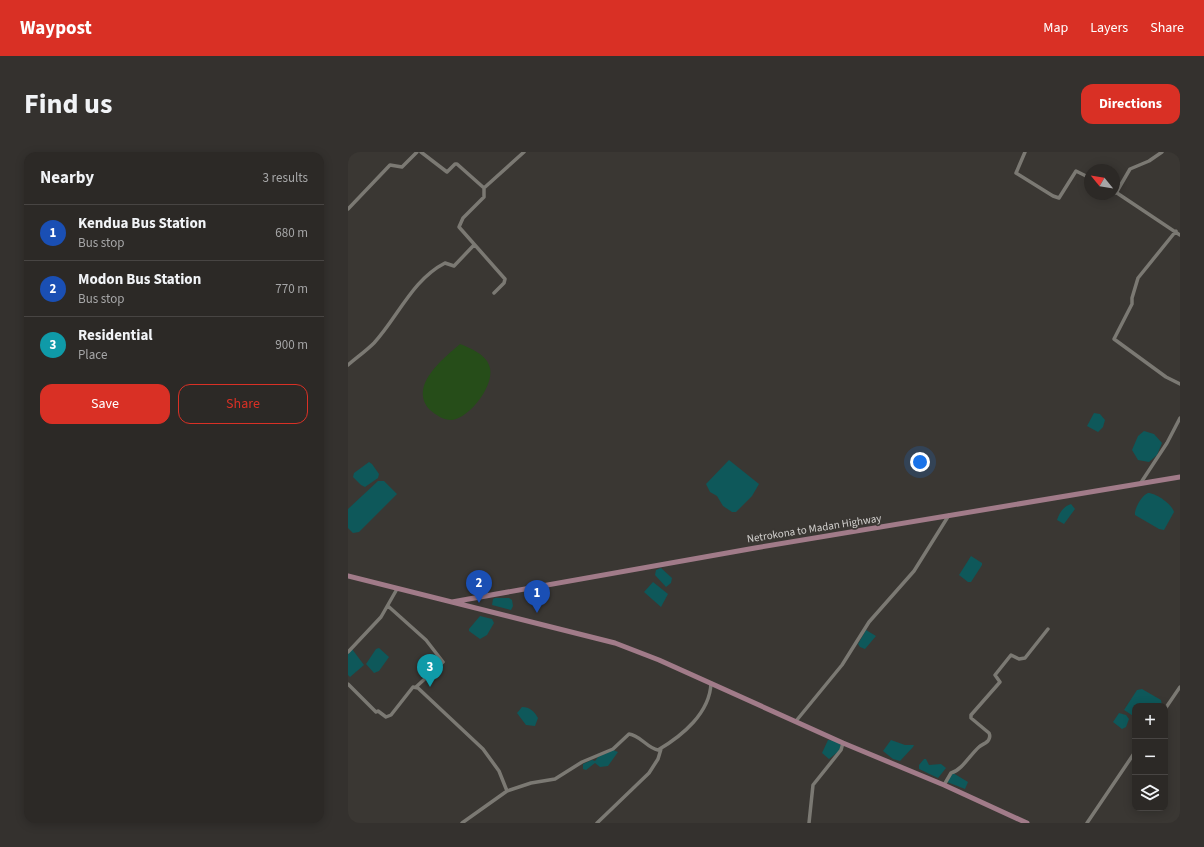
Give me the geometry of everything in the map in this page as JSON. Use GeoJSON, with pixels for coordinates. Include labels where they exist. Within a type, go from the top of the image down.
{"type":"FeatureCollection","features":[{"type":"Feature","properties":{"kind":"main road","name":"Netrokona to Madan Highway"},"geometry":{"type":"LineString","coordinates":[[452,602],[949,515],[1180,477]]}},
{"type":"Feature","properties":{"kind":"main road"},"geometry":{"type":"LineString","coordinates":[[348,576],[615,643],[711,683],[1027,823]]}},
{"type":"Feature","properties":{"kind":"street"},"geometry":{"type":"LineString","coordinates":[[348,209],[390,164],[402,167],[417,152]]}},
{"type":"Feature","properties":{"kind":"street"},"geometry":{"type":"LineString","coordinates":[[422,152],[446,172],[454,164],[458,164],[484,188],[484,197],[459,225],[474,245],[505,279],[504,283],[494,293]]}},
{"type":"Feature","properties":{"kind":"street"},"geometry":{"type":"LineString","coordinates":[[484,188],[524,152]]}},
{"type":"Feature","properties":{"kind":"street"},"geometry":{"type":"LineString","coordinates":[[1025,152],[1016,172],[1053,196],[1059,198],[1076,171],[1084,175]]}},
{"type":"Feature","properties":{"kind":"street"},"geometry":{"type":"LineString","coordinates":[[1120,184],[1130,169],[1149,161],[1162,152]]}},
{"type":"Feature","properties":{"kind":"street"},"geometry":{"type":"LineString","coordinates":[[1120,195],[1180,235]]}},
{"type":"Feature","properties":{"kind":"street"},"geometry":{"type":"LineString","coordinates":[[1176,231],[1138,278],[1132,298],[1132,304],[1114,339],[1166,377],[1180,384]]}},
{"type":"Feature","properties":{"kind":"street"},"geometry":{"type":"LineString","coordinates":[[348,365],[374,343],[406,298],[423,280],[445,262],[454,266],[474,245]]}},
{"type":"Feature","properties":{"kind":"street"},"geometry":{"type":"LineString","coordinates":[[1140,484],[1167,443],[1180,418]]}},
{"type":"Feature","properties":{"kind":"street"},"geometry":{"type":"LineString","coordinates":[[796,721],[842,665],[869,622],[914,571],[949,515]]}},
{"type":"Feature","properties":{"kind":"street"},"geometry":{"type":"LineString","coordinates":[[348,652],[381,617],[398,589]]}},
{"type":"Feature","properties":{"kind":"street"},"geometry":{"type":"LineString","coordinates":[[348,684],[376,712],[378,711],[386,718],[391,715],[413,687],[416,687],[443,662],[426,640],[388,606]]}},
{"type":"Feature","properties":{"kind":"street"},"geometry":{"type":"LineString","coordinates":[[944,785],[950,773],[957,771],[973,753],[983,744],[988,742],[990,738],[990,733],[971,718],[971,715],[1000,682],[995,675],[1011,655],[1019,659],[1025,658],[1048,629]]}},
{"type":"Feature","properties":{"kind":"street"},"geometry":{"type":"LineString","coordinates":[[597,823],[649,773],[658,759],[661,749],[695,720],[708,702],[711,683]]}},
{"type":"Feature","properties":{"kind":"street"},"geometry":{"type":"LineString","coordinates":[[1168,704],[1180,686]]}},
{"type":"Feature","properties":{"kind":"street"},"geometry":{"type":"LineString","coordinates":[[416,687],[483,749],[499,771],[507,791]]}},
{"type":"Feature","properties":{"kind":"street"},"geometry":{"type":"LineString","coordinates":[[462,823],[507,791],[531,783],[560,777],[582,762],[613,749],[629,734],[638,737],[653,749],[661,749]]}},
{"type":"Feature","properties":{"kind":"street"},"geometry":{"type":"LineString","coordinates":[[810,823],[813,785],[841,750],[844,743]]}},
{"type":"Feature","properties":{"kind":"street"},"geometry":{"type":"LineString","coordinates":[[1087,823],[1132,756]]}},
{"type":"Feature","properties":{"kind":"green space"},"geometry":{"type":"Polygon","coordinates":[[[460,344],[477,352],[487,361],[490,372],[489,381],[486,390],[474,406],[459,418],[449,420],[440,417],[430,410],[424,401],[423,392],[425,383],[430,374],[445,357],[460,344]]]}},
{"type":"Feature","properties":{"kind":"water"},"geometry":{"type":"Polygon","coordinates":[[[1094,413],[1100,414],[1105,420],[1103,427],[1098,432],[1087,426],[1094,413]]]}},
{"type":"Feature","properties":{"kind":"water"},"geometry":{"type":"Polygon","coordinates":[[[1144,431],[1154,434],[1162,443],[1157,455],[1149,462],[1138,460],[1132,450],[1138,436],[1144,431]]]}},
{"type":"Feature","properties":{"kind":"water"},"geometry":{"type":"Polygon","coordinates":[[[729,460],[759,484],[752,496],[736,512],[732,512],[723,506],[717,496],[710,492],[706,484],[729,460]]]}},
{"type":"Feature","properties":{"kind":"water"},"geometry":{"type":"Polygon","coordinates":[[[369,462],[379,474],[378,478],[365,487],[353,477],[354,473],[369,462]]]}},
{"type":"Feature","properties":{"kind":"water"},"geometry":{"type":"Polygon","coordinates":[[[378,481],[384,481],[397,494],[359,532],[353,533],[348,528],[348,509],[378,481]]]}},
{"type":"Feature","properties":{"kind":"water"},"geometry":{"type":"Polygon","coordinates":[[[1151,493],[1163,500],[1173,509],[1174,512],[1164,530],[1159,529],[1135,515],[1139,502],[1143,496],[1151,493]]]}},
{"type":"Feature","properties":{"kind":"water"},"geometry":{"type":"Polygon","coordinates":[[[1071,504],[1075,509],[1064,524],[1057,520],[1062,510],[1071,504]]]}},
{"type":"Feature","properties":{"kind":"water"},"geometry":{"type":"Polygon","coordinates":[[[971,556],[982,563],[982,565],[971,582],[968,582],[959,575],[971,556]]]}},
{"type":"Feature","properties":{"kind":"water"},"geometry":{"type":"Polygon","coordinates":[[[661,568],[672,578],[671,583],[666,587],[655,575],[656,570],[661,568]]]}},
{"type":"Feature","properties":{"kind":"water"},"geometry":{"type":"Polygon","coordinates":[[[653,582],[668,594],[661,607],[644,592],[653,582]]]}},
{"type":"Feature","properties":{"kind":"water"},"geometry":{"type":"Polygon","coordinates":[[[509,598],[512,600],[513,606],[511,610],[492,605],[493,599],[509,598]]]}},
{"type":"Feature","properties":{"kind":"water"},"geometry":{"type":"Polygon","coordinates":[[[480,616],[492,619],[494,623],[487,635],[480,639],[469,631],[469,629],[480,616]]]}},
{"type":"Feature","properties":{"kind":"water"},"geometry":{"type":"Polygon","coordinates":[[[866,630],[876,636],[865,649],[860,647],[858,644],[866,630]]]}},
{"type":"Feature","properties":{"kind":"water"},"geometry":{"type":"Polygon","coordinates":[[[379,648],[389,657],[379,671],[374,673],[366,664],[376,649],[379,648]]]}},
{"type":"Feature","properties":{"kind":"water"},"geometry":{"type":"Polygon","coordinates":[[[352,649],[364,665],[350,677],[348,675],[348,654],[352,649]]]}},
{"type":"Feature","properties":{"kind":"water"},"geometry":{"type":"Polygon","coordinates":[[[1142,689],[1161,700],[1162,703],[1132,703],[1132,715],[1124,710],[1137,690],[1142,689]]]}},
{"type":"Feature","properties":{"kind":"water"},"geometry":{"type":"Polygon","coordinates":[[[522,707],[533,711],[538,718],[535,726],[526,725],[517,713],[522,707]]]}},
{"type":"Feature","properties":{"kind":"water"},"geometry":{"type":"Polygon","coordinates":[[[1119,713],[1126,715],[1129,719],[1126,727],[1122,729],[1113,722],[1119,713]]]}},
{"type":"Feature","properties":{"kind":"water"},"geometry":{"type":"Polygon","coordinates":[[[828,740],[836,741],[841,745],[839,751],[829,759],[822,753],[828,740]]]}},
{"type":"Feature","properties":{"kind":"water"},"geometry":{"type":"Polygon","coordinates":[[[891,740],[905,745],[914,745],[900,761],[893,759],[883,751],[891,740]]]}},
{"type":"Feature","properties":{"kind":"water"},"geometry":{"type":"Polygon","coordinates":[[[613,750],[618,752],[608,766],[600,767],[595,763],[586,770],[583,769],[583,764],[592,760],[595,761],[598,757],[613,750]]]}},
{"type":"Feature","properties":{"kind":"water"},"geometry":{"type":"Polygon","coordinates":[[[924,759],[926,759],[929,765],[941,764],[946,768],[938,778],[919,769],[919,765],[924,759]]]}},
{"type":"Feature","properties":{"kind":"water"},"geometry":{"type":"Polygon","coordinates":[[[953,773],[968,782],[965,789],[947,782],[953,773]]]}},
{"type":"Feature","properties":{"kind":"place","name":"Modon Bus Station"},"geometry":{"type":"Point","coordinates":[479,603]}},
{"type":"Feature","properties":{"kind":"place","name":"Kendua Bus Station"},"geometry":{"type":"Point","coordinates":[537,613]}},
{"type":"Feature","properties":{"kind":"place","name":"Residential"},"geometry":{"type":"Point","coordinates":[430,687]}}]}
